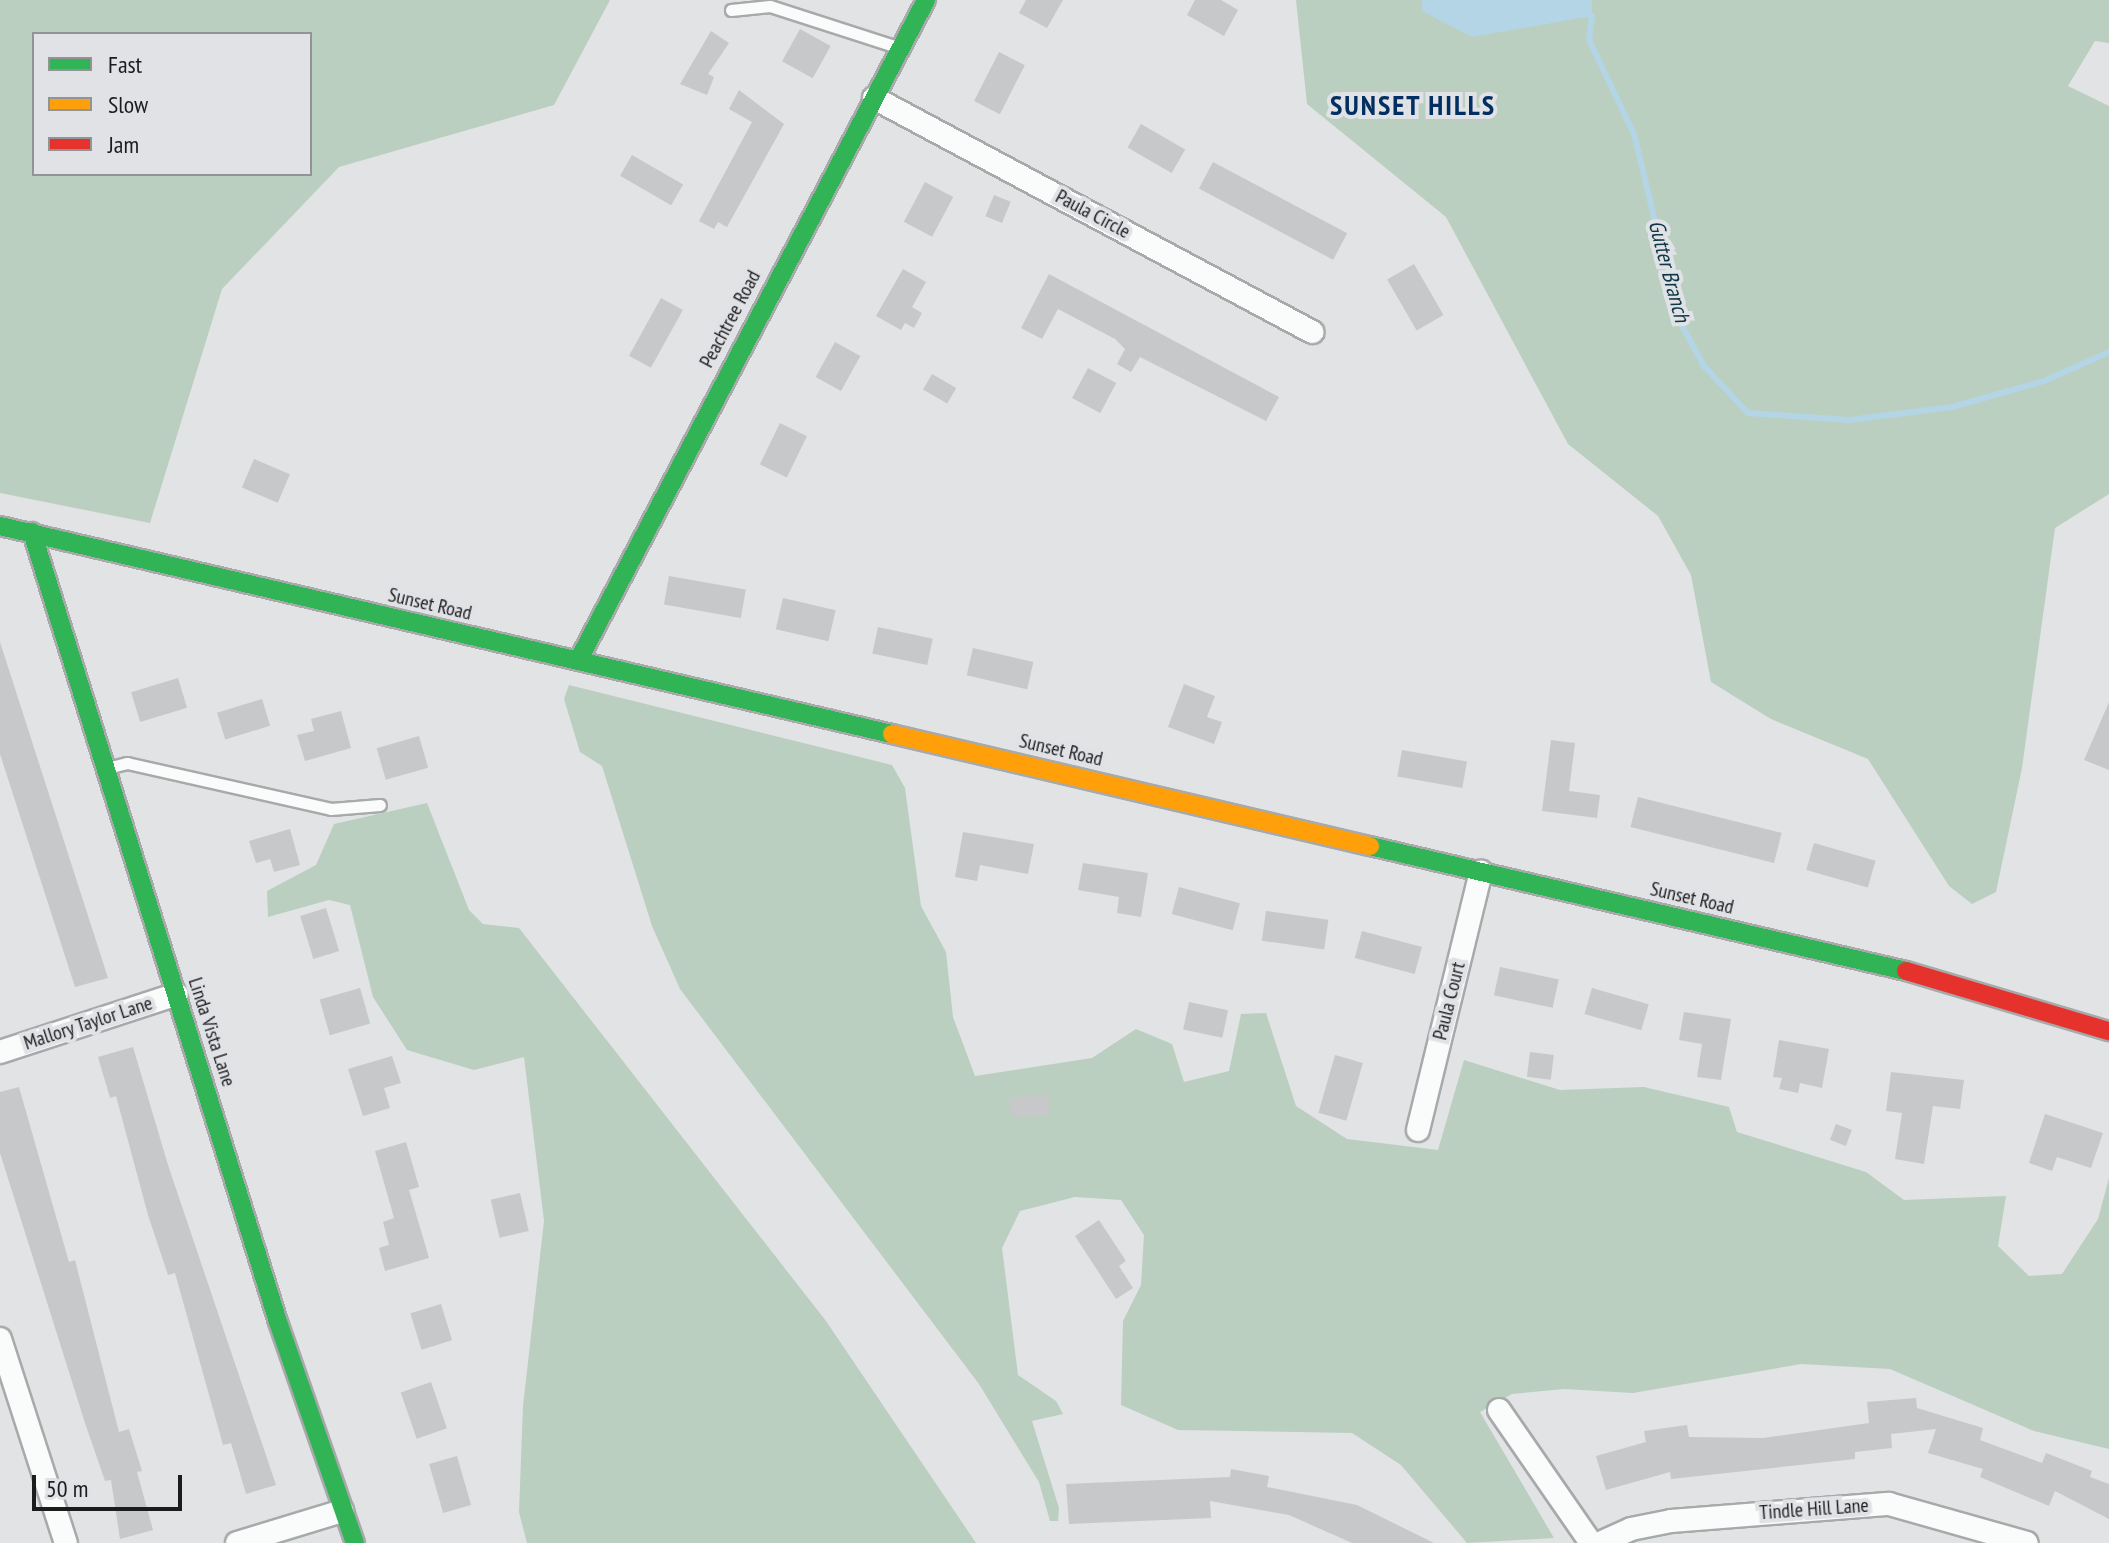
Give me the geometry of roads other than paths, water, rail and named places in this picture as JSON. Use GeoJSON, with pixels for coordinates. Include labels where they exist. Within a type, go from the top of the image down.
{"type":"FeatureCollection","features":[{"type":"Feature","properties":{"kind":"main road","name":"Peachtree Road"},"geometry":{"type":"LineString","coordinates":[[578,661],[926,0]]}},
{"type":"Feature","properties":{"kind":"main road","name":"Sunset Road"},"geometry":{"type":"LineString","coordinates":[[0,526],[1997,993],[2109,1031]]}},
{"type":"Feature","properties":{"kind":"main road","name":"Linda Vista Lane"},"geometry":{"type":"LineString","coordinates":[[32,532],[102,769],[342,1511],[355,1543]]}},
{"type":"Feature","properties":{"kind":"street","name":"Paula Circle"},"geometry":{"type":"LineString","coordinates":[[874,98],[1312,332]]}},
{"type":"Feature","properties":{"kind":"street","name":"Paula Court"},"geometry":{"type":"LineString","coordinates":[[1418,1130],[1481,872]]}},
{"type":"Feature","properties":{"kind":"street","name":"Mallory Taylor Lane"},"geometry":{"type":"LineString","coordinates":[[0,1052],[177,994]]}},
{"type":"Feature","properties":{"kind":"street"},"geometry":{"type":"LineString","coordinates":[[0,1339],[66,1543]]}},
{"type":"Feature","properties":{"kind":"street"},"geometry":{"type":"LineString","coordinates":[[1499,1410],[1591,1543]]}},
{"type":"Feature","properties":{"kind":"street","name":"Tindle Hill Lane"},"geometry":{"type":"LineString","coordinates":[[1600,1543],[1671,1521],[1889,1504],[2027,1543]]}},
{"type":"Feature","properties":{"kind":"street"},"geometry":{"type":"LineString","coordinates":[[237,1543],[342,1511]]}},
{"type":"Feature","properties":{"kind":"lane"},"geometry":{"type":"LineString","coordinates":[[731,10],[770,6],[900,48]]}},
{"type":"Feature","properties":{"kind":"lane"},"geometry":{"type":"LineString","coordinates":[[102,769],[127,763],[331,809],[380,805]]}},
{"type":"Feature","properties":{"kind":"water"},"geometry":{"type":"Polygon","coordinates":[[[1422,0],[1592,0],[1592,16],[1472,37],[1422,11],[1422,0]]]}},
{"type":"Feature","properties":{"kind":"waterway","name":"Gutter Branch"},"geometry":{"type":"LineString","coordinates":[[1586,12],[1592,16],[1589,40],[1634,134],[1679,320],[1704,366],[1748,413],[1849,420],[1952,407],[2044,381],[2109,352]]}},
{"type":"Feature","properties":{"kind":"district","name":"SUNSET HILLS"},"geometry":{"type":"Point","coordinates":[1413,105]}}]}
